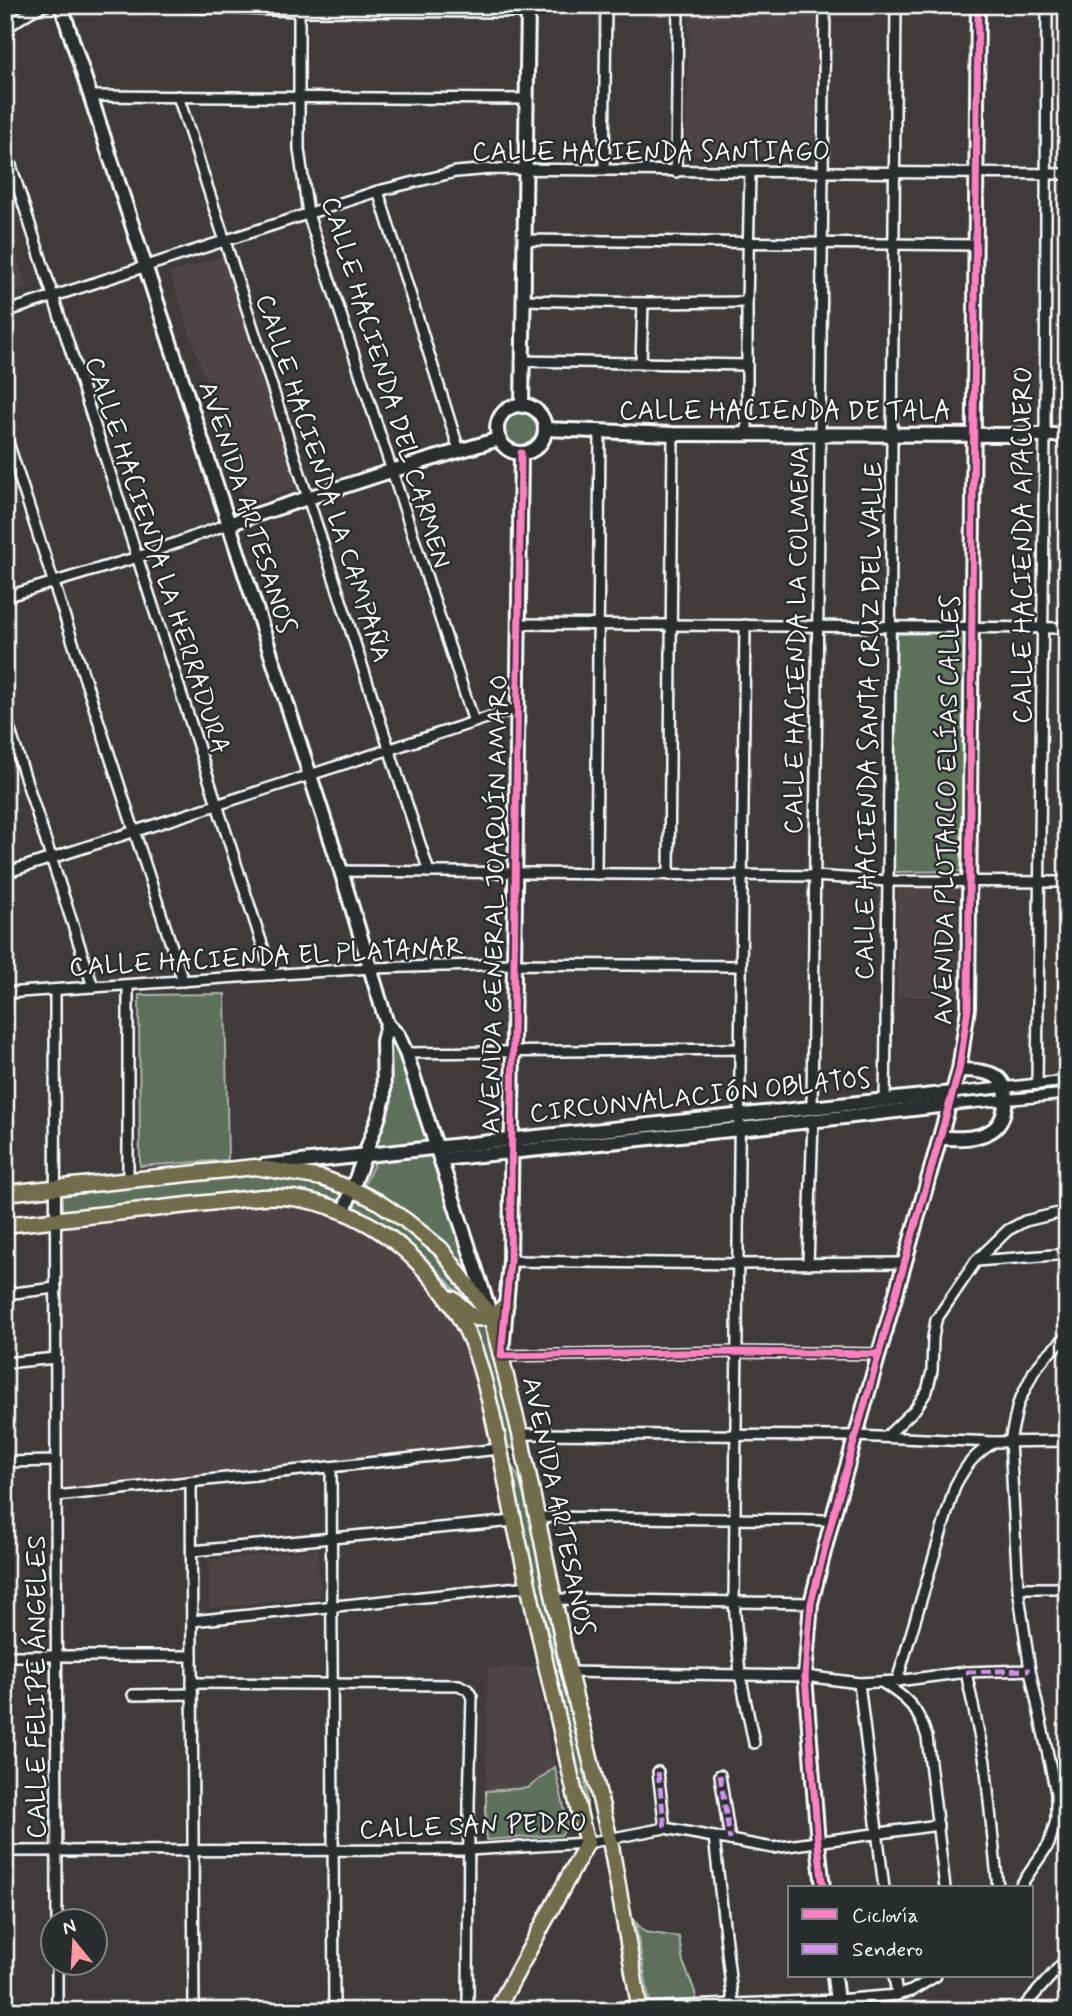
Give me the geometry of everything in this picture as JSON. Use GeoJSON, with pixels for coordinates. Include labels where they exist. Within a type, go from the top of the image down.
{"type":"FeatureCollection","features":[{"type":"Feature","properties":{"kind":"main road","name":"CIRCUNVALACIÓN OBLATOS"},"geometry":{"type":"LineString","coordinates":[[5,1193],[255,1167]]}},
{"type":"Feature","properties":{"kind":"main road"},"geometry":{"type":"LineString","coordinates":[[255,1167],[322,1178],[377,1201],[427,1236],[441,1250],[491,1317]]}},
{"type":"Feature","properties":{"kind":"main road"},"geometry":{"type":"LineString","coordinates":[[5,1225],[282,1196],[303,1198],[344,1211]]}},
{"type":"Feature","properties":{"kind":"main road","name":"AVENIDA ARTESANOS"},"geometry":{"type":"LineString","coordinates":[[344,1211],[378,1229],[410,1253],[457,1315],[474,1349],[485,1384],[587,1843]]}},
{"type":"Feature","properties":{"kind":"main road"},"geometry":{"type":"LineString","coordinates":[[436,1285],[475,1318],[491,1317],[506,1305]]}},
{"type":"Feature","properties":{"kind":"main road","name":"AVENIDA ARTESANOS"},"geometry":{"type":"LineString","coordinates":[[491,1317],[520,1434],[569,1672],[610,1840],[640,2010]]}},
{"type":"Feature","properties":{"kind":"main road"},"geometry":{"type":"LineString","coordinates":[[499,1449],[527,1467]]}},
{"type":"Feature","properties":{"kind":"main road"},"geometry":{"type":"LineString","coordinates":[[530,1592],[543,1618],[555,1665],[569,1672]]}},
{"type":"Feature","properties":{"kind":"main road"},"geometry":{"type":"LineString","coordinates":[[496,2011],[587,1843]]}},
{"type":"Feature","properties":{"kind":"main road"},"geometry":{"type":"LineString","coordinates":[[613,2011],[640,2010]]}},
{"type":"Feature","properties":{"kind":"street"},"geometry":{"type":"LineString","coordinates":[[5,30],[16,20],[47,5]]}},
{"type":"Feature","properties":{"kind":"street","name":"AVENIDA ARTESANOS"},"geometry":{"type":"LineString","coordinates":[[61,5],[341,871],[387,1024],[397,1035],[406,1053],[491,1317]]}},
{"type":"Feature","properties":{"kind":"street"},"geometry":{"type":"LineString","coordinates":[[144,5],[528,9],[522,406]]}},
{"type":"Feature","properties":{"kind":"street"},"geometry":{"type":"LineString","coordinates":[[604,169],[606,5]]}},
{"type":"Feature","properties":{"kind":"street"},"geometry":{"type":"LineString","coordinates":[[676,172],[678,5]]}},
{"type":"Feature","properties":{"kind":"street","name":"CALLE HACIENDA LA COLMENA"},"geometry":{"type":"LineString","coordinates":[[808,1264],[825,5]]}},
{"type":"Feature","properties":{"kind":"street","name":"CALLE HACIENDA SANTA CRUZ DEL VALLE"},"geometry":{"type":"LineString","coordinates":[[885,1100],[896,5]]}},
{"type":"Feature","properties":{"kind":"street","name":"AVENIDA PLUTARCO ELÍAS CALLES"},"geometry":{"type":"LineString","coordinates":[[823,1886],[805,1676],[811,1603],[959,1070],[968,1009],[978,5]]}},
{"type":"Feature","properties":{"kind":"street","name":"CALLE HACIENDA APACUERO"},"geometry":{"type":"LineString","coordinates":[[1037,1084],[1047,5]]}},
{"type":"Feature","properties":{"kind":"street","name":"CALLE HACIENDA DEL CARMEN"},"geometry":{"type":"LineString","coordinates":[[299,8],[299,149],[308,214],[474,722]]}},
{"type":"Feature","properties":{"kind":"street"},"geometry":{"type":"LineString","coordinates":[[90,96],[526,99]]}},
{"type":"Feature","properties":{"kind":"street","name":"CALLE HACIENDA LA CAMPAÑA"},"geometry":{"type":"LineString","coordinates":[[178,96],[429,872]]}},
{"type":"Feature","properties":{"kind":"street","name":"CALLE HACIENDA LA HERRADURA"},"geometry":{"type":"LineString","coordinates":[[5,147],[272,975]]}},
{"type":"Feature","properties":{"kind":"street","name":"CALLE HACIENDA SANTIAGO"},"geometry":{"type":"LineString","coordinates":[[5,312],[378,191],[456,172],[491,169],[604,169],[676,172],[1067,174]]}},
{"type":"Feature","properties":{"kind":"street"},"geometry":{"type":"LineString","coordinates":[[747,434],[750,172]]}},
{"type":"Feature","properties":{"kind":"street"},"geometry":{"type":"LineString","coordinates":[[378,191],[459,450]]}},
{"type":"Feature","properties":{"kind":"street"},"geometry":{"type":"LineString","coordinates":[[523,240],[976,245]]}},
{"type":"Feature","properties":{"kind":"street"},"geometry":{"type":"LineString","coordinates":[[523,300],[747,302]]}},
{"type":"Feature","properties":{"kind":"street"},"geometry":{"type":"LineString","coordinates":[[641,364],[643,303]]}},
{"type":"Feature","properties":{"kind":"street"},"geometry":{"type":"LineString","coordinates":[[521,361],[747,365]]}},
{"type":"Feature","properties":{"kind":"street"},"geometry":{"type":"LineString","coordinates":[[522,406],[529,407],[540,416],[545,429],[535,449],[521,453],[508,450],[499,439],[498,424],[506,410],[522,406]]}},
{"type":"Feature","properties":{"kind":"street","name":"CALLE HACIENDA DE TALA"},"geometry":{"type":"LineString","coordinates":[[545,429],[673,435],[1067,435]]}},
{"type":"Feature","properties":{"kind":"street"},"geometry":{"type":"LineString","coordinates":[[596,874],[600,432]]}},
{"type":"Feature","properties":{"kind":"street"},"geometry":{"type":"LineString","coordinates":[[5,433],[183,981]]}},
{"type":"Feature","properties":{"kind":"street"},"geometry":{"type":"LineString","coordinates":[[669,875],[673,435]]}},
{"type":"Feature","properties":{"kind":"street"},"geometry":{"type":"LineString","coordinates":[[5,597],[138,556],[391,471],[499,439]]}},
{"type":"Feature","properties":{"kind":"street","name":"AVENIDA GENERAL JOAQUÍN AMARO"},"geometry":{"type":"LineString","coordinates":[[501,1356],[510,1261],[521,453]]}},
{"type":"Feature","properties":{"kind":"street"},"geometry":{"type":"LineString","coordinates":[[519,624],[1067,628]]}},
{"type":"Feature","properties":{"kind":"street"},"geometry":{"type":"LineString","coordinates":[[745,625],[734,1602],[740,1674],[754,1743]]}},
{"type":"Feature","properties":{"kind":"street"},"geometry":{"type":"LineString","coordinates":[[5,873],[518,708]]}},
{"type":"Feature","properties":{"kind":"street"},"geometry":{"type":"LineString","coordinates":[[5,715],[93,987]]}},
{"type":"Feature","properties":{"kind":"street"},"geometry":{"type":"LineString","coordinates":[[341,871],[1067,882]]}},
{"type":"Feature","properties":{"kind":"street","name":"CALLE HACIENDA EL PLATANAR"},"geometry":{"type":"LineString","coordinates":[[5,993],[371,968],[515,964],[740,966]]}},
{"type":"Feature","properties":{"kind":"street"},"geometry":{"type":"LineString","coordinates":[[128,985],[128,1180]]}},
{"type":"Feature","properties":{"kind":"street","name":"CALLE FELIPE ÁNGELES"},"geometry":{"type":"LineString","coordinates":[[55,990],[57,1908]]}},
{"type":"Feature","properties":{"kind":"street","name":"AVENIDA ARTESANOS"},"geometry":{"type":"LineString","coordinates":[[344,1211],[384,1098],[383,1041],[387,1024]]}},
{"type":"Feature","properties":{"kind":"street"},"geometry":{"type":"LineString","coordinates":[[406,1053],[740,1049]]}},
{"type":"Feature","properties":{"kind":"street"},"geometry":{"type":"LineString","coordinates":[[940,1138],[976,1137],[999,1125],[1003,1116],[1006,1094],[1002,1082],[986,1072],[959,1070]]}},
{"type":"Feature","properties":{"kind":"street","name":"CIRCUNVALACIÓN OBLATOS"},"geometry":{"type":"LineString","coordinates":[[1006,1094],[1037,1084],[1067,1081]]}},
{"type":"Feature","properties":{"kind":"street","name":"CIRCUNVALACIÓN OBLATOS"},"geometry":{"type":"LineString","coordinates":[[255,1167],[365,1155],[438,1153],[511,1146],[950,1099],[1006,1094],[1067,1094]]}},
{"type":"Feature","properties":{"kind":"street","name":"CIRCUNVALACIÓN OBLATOS"},"geometry":{"type":"LineString","coordinates":[[812,1114],[885,1100],[950,1099]]}},
{"type":"Feature","properties":{"kind":"street"},"geometry":{"type":"LineString","coordinates":[[886,1437],[915,1409],[927,1391],[932,1371],[936,1320],[976,1261],[1001,1236],[1025,1221],[1067,1211]]}},
{"type":"Feature","properties":{"kind":"street"},"geometry":{"type":"LineString","coordinates":[[976,1261],[1067,1254]]}},
{"type":"Feature","properties":{"kind":"street"},"geometry":{"type":"LineString","coordinates":[[510,1261],[904,1263]]}},
{"type":"Feature","properties":{"kind":"street"},"geometry":{"type":"LineString","coordinates":[[5,1294],[56,1288]]}},
{"type":"Feature","properties":{"kind":"street"},"geometry":{"type":"LineString","coordinates":[[1020,1886],[1049,1844],[1056,1820],[1056,1793],[1030,1670],[1018,1588],[1010,1441],[1012,1423],[1029,1380],[1046,1356],[1067,1336]]}},
{"type":"Feature","properties":{"kind":"street"},"geometry":{"type":"LineString","coordinates":[[501,1356],[737,1352],[879,1354]]}},
{"type":"Feature","properties":{"kind":"street"},"geometry":{"type":"LineString","coordinates":[[5,1363],[56,1358]]}},
{"type":"Feature","properties":{"kind":"street"},"geometry":{"type":"LineString","coordinates":[[520,1434],[856,1436],[994,1442],[1067,1441]]}},
{"type":"Feature","properties":{"kind":"street"},"geometry":{"type":"LineString","coordinates":[[897,1681],[955,1486],[963,1470],[977,1453],[994,1442]]}},
{"type":"Feature","properties":{"kind":"street"},"geometry":{"type":"LineString","coordinates":[[56,1496],[499,1449]]}},
{"type":"Feature","properties":{"kind":"street"},"geometry":{"type":"LineString","coordinates":[[5,1462],[56,1461]]}},
{"type":"Feature","properties":{"kind":"street"},"geometry":{"type":"LineString","coordinates":[[331,1467],[334,2011]]}},
{"type":"Feature","properties":{"kind":"street"},"geometry":{"type":"LineString","coordinates":[[191,1482],[194,2011]]}},
{"type":"Feature","properties":{"kind":"street"},"geometry":{"type":"LineString","coordinates":[[537,1517],[832,1520]]}},
{"type":"Feature","properties":{"kind":"street"},"geometry":{"type":"LineString","coordinates":[[192,1550],[514,1521]]}},
{"type":"Feature","properties":{"kind":"street"},"geometry":{"type":"LineString","coordinates":[[1018,1588],[1067,1588]]}},
{"type":"Feature","properties":{"kind":"street"},"geometry":{"type":"LineString","coordinates":[[192,1621],[332,1606],[530,1592]]}},
{"type":"Feature","properties":{"kind":"street"},"geometry":{"type":"LineString","coordinates":[[554,1599],[811,1603]]}},
{"type":"Feature","properties":{"kind":"street"},"geometry":{"type":"LineString","coordinates":[[5,1656],[192,1656]]}},
{"type":"Feature","properties":{"kind":"street"},"geometry":{"type":"LineString","coordinates":[[569,1672],[805,1676],[859,1684],[965,1672],[1030,1670]]}},
{"type":"Feature","properties":{"kind":"street"},"geometry":{"type":"LineString","coordinates":[[965,1672],[985,1762],[998,1886]]}},
{"type":"Feature","properties":{"kind":"street"},"geometry":{"type":"LineString","coordinates":[[192,1683],[459,1685],[468,1690],[472,1698],[468,2011]]}},
{"type":"Feature","properties":{"kind":"street"},"geometry":{"type":"LineString","coordinates":[[883,1683],[905,1697],[919,1714],[927,1737],[945,1886]]}},
{"type":"Feature","properties":{"kind":"street"},"geometry":{"type":"LineString","coordinates":[[859,1684],[884,1886]]}},
{"type":"Feature","properties":{"kind":"street"},"geometry":{"type":"LineString","coordinates":[[133,1695],[192,1694]]}},
{"type":"Feature","properties":{"kind":"street"},"geometry":{"type":"LineString","coordinates":[[658,1772],[665,1828]]}},
{"type":"Feature","properties":{"kind":"street"},"geometry":{"type":"LineString","coordinates":[[720,1775],[730,1840]]}},
{"type":"Feature","properties":{"kind":"street","name":"CALLE SAN PEDRO"},"geometry":{"type":"LineString","coordinates":[[5,1851],[469,1850],[587,1843],[665,1828],[773,1849],[938,1825]]}},
{"type":"Feature","properties":{"kind":"street"},"geometry":{"type":"LineString","coordinates":[[714,1837],[733,2004]]}},
{"type":"Feature","properties":{"kind":"street"},"geometry":{"type":"LineString","coordinates":[[1020,2011],[1067,1958]]}},
{"type":"Feature","properties":{"kind":"street"},"geometry":{"type":"LineString","coordinates":[[57,1978],[57,2011]]}},
{"type":"Feature","properties":{"kind":"street"},"geometry":{"type":"LineString","coordinates":[[834,1978],[838,2005]]}},
{"type":"Feature","properties":{"kind":"street"},"geometry":{"type":"LineString","coordinates":[[894,1978],[897,1995]]}},
{"type":"Feature","properties":{"kind":"street"},"geometry":{"type":"LineString","coordinates":[[640,2010],[733,2004],[838,2005],[911,1992],[933,1978]]}},
{"type":"Feature","properties":{"kind":"shaded area"},"geometry":{"type":"Polygon","coordinates":[[[689,5],[817,5],[814,157],[686,155],[689,5]]]}},
{"type":"Feature","properties":{"kind":"shaded area"},"geometry":{"type":"Polygon","coordinates":[[[5,217],[27,288],[5,295],[5,217]]]}},
{"type":"Feature","properties":{"kind":"shaded area"},"geometry":{"type":"Polygon","coordinates":[[[224,256],[300,486],[246,504],[170,273],[224,256]]]}},
{"type":"Feature","properties":{"kind":"shaded area"},"geometry":{"type":"Polygon","coordinates":[[[897,887],[957,887],[956,997],[897,997],[897,887]]]}},
{"type":"Feature","properties":{"kind":"shaded area"},"geometry":{"type":"Polygon","coordinates":[[[268,1202],[317,1211],[345,1222],[380,1241],[411,1264],[435,1291],[454,1321],[465,1346],[479,1387],[491,1447],[67,1492],[64,1490],[62,1225],[268,1202]]]}},
{"type":"Feature","properties":{"kind":"shaded area"},"geometry":{"type":"Polygon","coordinates":[[[318,1549],[320,1597],[209,1608],[209,1560],[318,1549]]]}},
{"type":"Feature","properties":{"kind":"shaded area"},"geometry":{"type":"Polygon","coordinates":[[[534,1667],[555,1767],[528,1788],[486,1791],[488,1668],[534,1667]]]}},
{"type":"Feature","properties":{"kind":"green space"},"geometry":{"type":"Polygon","coordinates":[[[521,408],[536,414],[542,429],[536,444],[521,450],[506,444],[500,429],[506,414],[521,408]]]}},
{"type":"Feature","properties":{"kind":"green space"},"geometry":{"type":"Polygon","coordinates":[[[964,633],[966,871],[894,872],[897,634],[964,633]]]}},
{"type":"Feature","properties":{"kind":"green space"},"geometry":{"type":"Polygon","coordinates":[[[225,994],[228,1160],[140,1166],[139,995],[225,994]]]}},
{"type":"Feature","properties":{"kind":"green space"},"geometry":{"type":"Polygon","coordinates":[[[387,1032],[402,1059],[429,1141],[375,1147],[391,1095],[387,1032]]]}},
{"type":"Feature","properties":{"kind":"green space"},"geometry":{"type":"Polygon","coordinates":[[[433,1154],[478,1287],[421,1225],[390,1201],[363,1188],[376,1159],[433,1154]]]}},
{"type":"Feature","properties":{"kind":"green space"},"geometry":{"type":"Polygon","coordinates":[[[260,1171],[346,1190],[342,1204],[329,1199],[119,1206],[62,1211],[59,1192],[260,1171]]]}},
{"type":"Feature","properties":{"kind":"green space"},"geometry":{"type":"Polygon","coordinates":[[[354,1194],[385,1211],[443,1258],[479,1314],[410,1245],[348,1209],[354,1194]]]}},
{"type":"Feature","properties":{"kind":"green space"},"geometry":{"type":"Polygon","coordinates":[[[464,1316],[488,1324],[518,1456],[513,1448],[504,1447],[464,1316]]]}},
{"type":"Feature","properties":{"kind":"green space"},"geometry":{"type":"Polygon","coordinates":[[[508,1464],[513,1467],[518,1477],[533,1525],[564,1666],[558,1665],[544,1617],[537,1604],[508,1464]]]}},
{"type":"Feature","properties":{"kind":"green space"},"geometry":{"type":"Polygon","coordinates":[[[552,1662],[565,1676],[581,1750],[587,1824],[552,1662]]]}},
{"type":"Feature","properties":{"kind":"green space"},"geometry":{"type":"Polygon","coordinates":[[[555,1767],[568,1825],[561,1835],[486,1840],[486,1791],[528,1788],[555,1767]]]}},
{"type":"Feature","properties":{"kind":"green space"},"geometry":{"type":"Polygon","coordinates":[[[635,1922],[645,1932],[679,1937],[683,1962],[697,2000],[650,2004],[635,1922]]]}},
{"type":"Feature","properties":{"kind":"marked path"},"geometry":{"type":"LineString","coordinates":[[966,1672],[1030,1670]]}},
{"type":"Feature","properties":{"kind":"marked path"},"geometry":{"type":"LineString","coordinates":[[658,1772],[665,1828]]}},
{"type":"Feature","properties":{"kind":"marked path"},"geometry":{"type":"LineString","coordinates":[[720,1775],[730,1840]]}},
{"type":"Feature","properties":{"kind":"cycle path"},"geometry":{"type":"LineString","coordinates":[[823,1886],[805,1676],[811,1603],[959,1070],[968,1008],[978,5]]}},
{"type":"Feature","properties":{"kind":"cycle path"},"geometry":{"type":"LineString","coordinates":[[521,453],[510,1261],[501,1356],[737,1352],[879,1354]]}}]}
